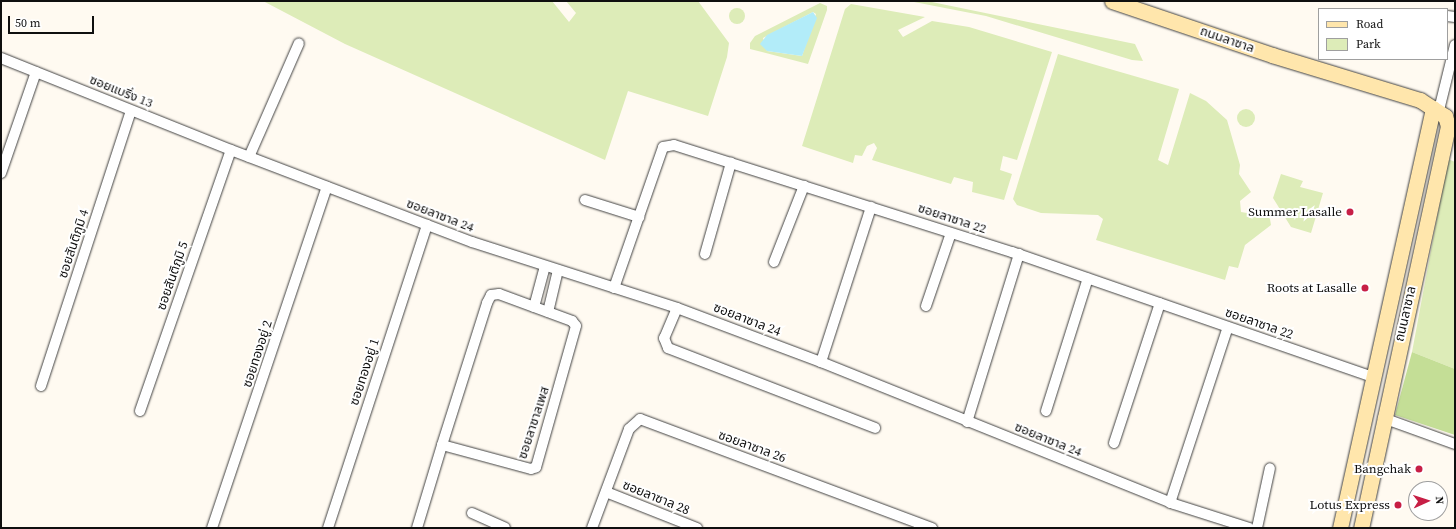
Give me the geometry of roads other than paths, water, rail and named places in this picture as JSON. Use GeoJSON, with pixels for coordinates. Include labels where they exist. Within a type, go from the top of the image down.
{"type":"FeatureCollection","features":[{"type":"Feature","properties":{"kind":"street","name":"ถนนลาซาล"},"geometry":{"type":"LineString","coordinates":[[1112,1],[1272,55],[1420,100],[1445,116],[1451,127],[1427,219],[1383,418],[1361,528]]}},
{"type":"Feature","properties":{"kind":"street"},"geometry":{"type":"LineString","coordinates":[[249,157],[299,43]]}},
{"type":"Feature","properties":{"kind":"street"},"geometry":{"type":"LineString","coordinates":[[1436,109],[1455,45]]}},
{"type":"Feature","properties":{"kind":"street","name":"ซอยแบริ่ง 13"},"geometry":{"type":"LineString","coordinates":[[1,58],[231,150]]}},
{"type":"Feature","properties":{"kind":"street"},"geometry":{"type":"LineString","coordinates":[[1,173],[36,72]]}},
{"type":"Feature","properties":{"kind":"street","name":"ถนนลาซาล"},"geometry":{"type":"LineString","coordinates":[[1340,528],[1372,377],[1409,215],[1436,109]]}},
{"type":"Feature","properties":{"kind":"street","name":"ซอยสันติภูมิ 4"},"geometry":{"type":"LineString","coordinates":[[41,386],[131,111]]}},
{"type":"Feature","properties":{"kind":"street","name":"ซอยลาซาล 22"},"geometry":{"type":"LineString","coordinates":[[614,288],[663,147],[674,145],[1019,254],[1372,377]]}},
{"type":"Feature","properties":{"kind":"street","name":"ซอยลาซาล 24"},"geometry":{"type":"LineString","coordinates":[[231,150],[427,225],[545,266],[677,308],[821,362],[1170,503],[1249,528]]}},
{"type":"Feature","properties":{"kind":"street","name":"ซอยสันติภูมิ 5"},"geometry":{"type":"LineString","coordinates":[[140,411],[231,150]]}},
{"type":"Feature","properties":{"kind":"street"},"geometry":{"type":"LineString","coordinates":[[705,254],[731,163]]}},
{"type":"Feature","properties":{"kind":"street"},"geometry":{"type":"LineString","coordinates":[[774,262],[804,186]]}},
{"type":"Feature","properties":{"kind":"street","name":"ซอยทองอยู่ 2"},"geometry":{"type":"LineString","coordinates":[[212,528],[327,187]]}},
{"type":"Feature","properties":{"kind":"street"},"geometry":{"type":"LineString","coordinates":[[585,200],[639,217]]}},
{"type":"Feature","properties":{"kind":"street"},"geometry":{"type":"LineString","coordinates":[[821,362],[871,207]]}},
{"type":"Feature","properties":{"kind":"street"},"geometry":{"type":"LineString","coordinates":[[1409,215],[1427,219]]}},
{"type":"Feature","properties":{"kind":"street","name":"ซอยทองอยู่ 1"},"geometry":{"type":"LineString","coordinates":[[328,528],[427,225]]}},
{"type":"Feature","properties":{"kind":"street"},"geometry":{"type":"LineString","coordinates":[[926,306],[951,233]]}},
{"type":"Feature","properties":{"kind":"street"},"geometry":{"type":"LineString","coordinates":[[967,422],[1019,254]]}},
{"type":"Feature","properties":{"kind":"street"},"geometry":{"type":"LineString","coordinates":[[534,307],[545,266]]}},
{"type":"Feature","properties":{"kind":"street"},"geometry":{"type":"LineString","coordinates":[[548,312],[558,270]]}},
{"type":"Feature","properties":{"kind":"street"},"geometry":{"type":"LineString","coordinates":[[1046,410],[1088,278]]}},
{"type":"Feature","properties":{"kind":"street","name":"ซอยลาซาลเพส"},"geometry":{"type":"LineString","coordinates":[[417,528],[442,445],[491,295],[499,294],[572,321],[576,331],[536,467],[531,469],[442,445]]}},
{"type":"Feature","properties":{"kind":"street"},"geometry":{"type":"LineString","coordinates":[[1114,443],[1160,303]]}},
{"type":"Feature","properties":{"kind":"street"},"geometry":{"type":"LineString","coordinates":[[677,308],[664,338],[668,348],[875,428]]}},
{"type":"Feature","properties":{"kind":"street"},"geometry":{"type":"LineString","coordinates":[[1170,503],[1228,327]]}},
{"type":"Feature","properties":{"kind":"street"},"geometry":{"type":"LineString","coordinates":[[1383,418],[1455,444]]}},
{"type":"Feature","properties":{"kind":"street","name":"ซอยลาซาล 26"},"geometry":{"type":"LineString","coordinates":[[606,492],[629,429],[640,419],[932,528]]}},
{"type":"Feature","properties":{"kind":"street"},"geometry":{"type":"LineString","coordinates":[[1257,528],[1270,468]]}},
{"type":"Feature","properties":{"kind":"street"},"geometry":{"type":"LineString","coordinates":[[592,528],[606,492]]}},
{"type":"Feature","properties":{"kind":"street","name":"ซอยลาซาล 28"},"geometry":{"type":"LineString","coordinates":[[606,492],[678,525],[697,528]]}},
{"type":"Feature","properties":{"kind":"street"},"geometry":{"type":"LineString","coordinates":[[472,513],[505,528]]}},
{"type":"Feature","properties":{"kind":"water"},"geometry":{"type":"Polygon","coordinates":[[[813,12],[817,18],[802,56],[767,51],[760,44],[767,35],[813,12]]]}},
{"type":"Feature","properties":{"kind":"place","name":"Summer Lasalle"},"geometry":{"type":"Point","coordinates":[1350,212]}},
{"type":"Feature","properties":{"kind":"place","name":"Roots at Lasalle"},"geometry":{"type":"Point","coordinates":[1365,288]}},
{"type":"Feature","properties":{"kind":"place","name":"Bangchak"},"geometry":{"type":"Point","coordinates":[1419,469]}},
{"type":"Feature","properties":{"kind":"place","name":"Lotus Express"},"geometry":{"type":"Point","coordinates":[1398,505]}}]}
